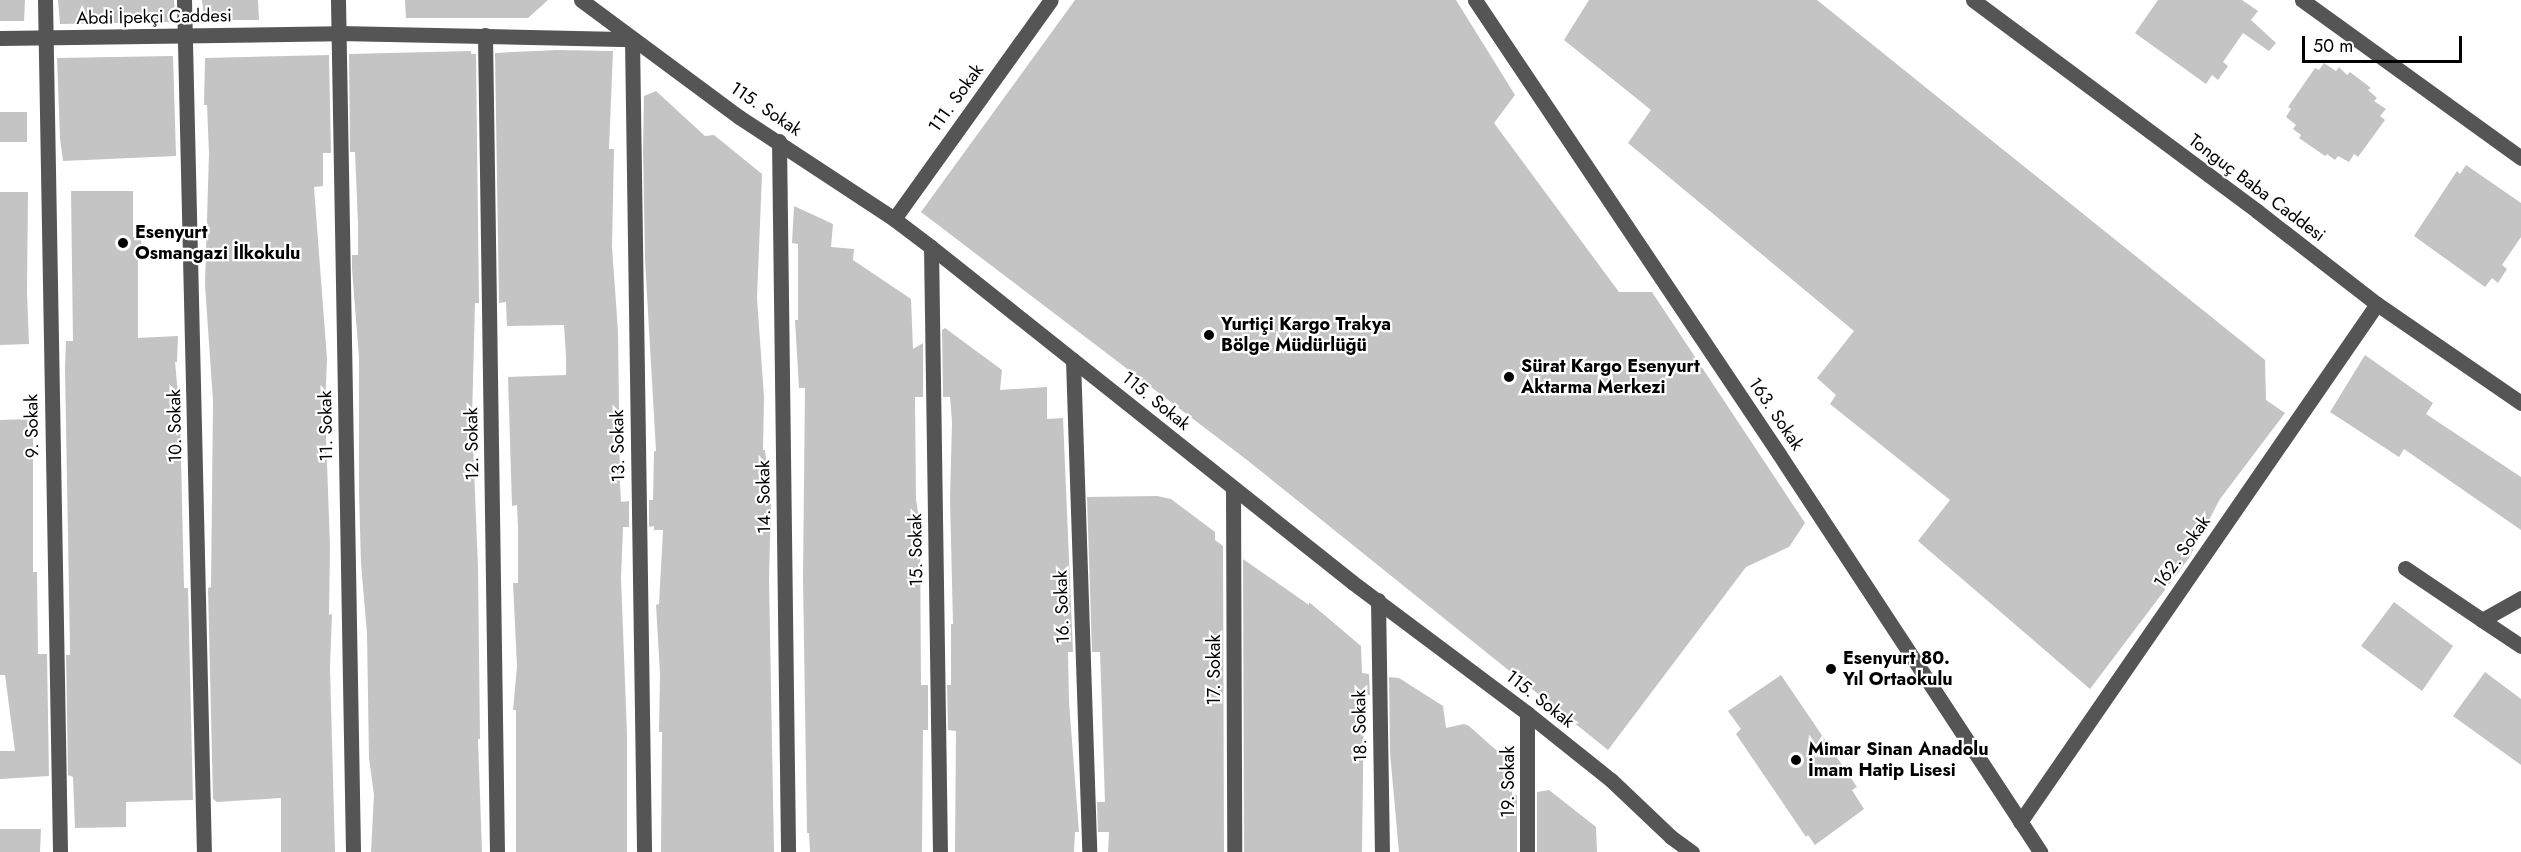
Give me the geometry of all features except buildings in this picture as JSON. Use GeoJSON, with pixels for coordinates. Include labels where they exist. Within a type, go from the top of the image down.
{"type":"FeatureCollection","features":[{"type":"Feature","properties":{"kind":"street","name":"9. Sokak"},"geometry":{"type":"LineString","coordinates":[[45,0],[60,852]]}},
{"type":"Feature","properties":{"kind":"street","name":"10. Sokak"},"geometry":{"type":"LineString","coordinates":[[184,0],[204,852]]}},
{"type":"Feature","properties":{"kind":"street","name":"11. Sokak"},"geometry":{"type":"LineString","coordinates":[[338,0],[353,852]]}},
{"type":"Feature","properties":{"kind":"street","name":"115. Sokak"},"geometry":{"type":"LineString","coordinates":[[581,0],[739,117],[779,141],[894,219],[931,247],[1233,488],[1611,780],[1671,844],[1692,852]]}},
{"type":"Feature","properties":{"kind":"street","name":"111. Sokak"},"geometry":{"type":"LineString","coordinates":[[894,219],[1051,0]]}},
{"type":"Feature","properties":{"kind":"street","name":"163. Sokak"},"geometry":{"type":"LineString","coordinates":[[1475,0],[1779,454],[2040,852]]}},
{"type":"Feature","properties":{"kind":"street","name":"Tonguç Baba Caddesi"},"geometry":{"type":"LineString","coordinates":[[1973,0],[2257,211],[2377,304],[2521,403]]}},
{"type":"Feature","properties":{"kind":"street"},"geometry":{"type":"LineString","coordinates":[[2302,0],[2521,158]]}},
{"type":"Feature","properties":{"kind":"street","name":"Abdi İpekçi Caddesi"},"geometry":{"type":"LineString","coordinates":[[0,38],[338,33],[632,39]]}},
{"type":"Feature","properties":{"kind":"street","name":"12. Sokak"},"geometry":{"type":"LineString","coordinates":[[485,35],[497,852]]}},
{"type":"Feature","properties":{"kind":"street","name":"13. Sokak"},"geometry":{"type":"LineString","coordinates":[[632,39],[644,852]]}},
{"type":"Feature","properties":{"kind":"street","name":"14. Sokak"},"geometry":{"type":"LineString","coordinates":[[779,141],[788,852]]}},
{"type":"Feature","properties":{"kind":"street","name":"15. Sokak"},"geometry":{"type":"LineString","coordinates":[[931,247],[940,852]]}},
{"type":"Feature","properties":{"kind":"street","name":"162. Sokak"},"geometry":{"type":"LineString","coordinates":[[2020,822],[2377,304]]}},
{"type":"Feature","properties":{"kind":"street","name":"16. Sokak"},"geometry":{"type":"LineString","coordinates":[[1073,360],[1089,852]]}},
{"type":"Feature","properties":{"kind":"street","name":"17. Sokak"},"geometry":{"type":"LineString","coordinates":[[1233,488],[1234,852]]}},
{"type":"Feature","properties":{"kind":"street"},"geometry":{"type":"LineString","coordinates":[[2404,568],[2521,646]]}},
{"type":"Feature","properties":{"kind":"street"},"geometry":{"type":"LineString","coordinates":[[2482,620],[2521,598]]}},
{"type":"Feature","properties":{"kind":"street","name":"18. Sokak"},"geometry":{"type":"LineString","coordinates":[[1378,600],[1382,852]]}},
{"type":"Feature","properties":{"kind":"street","name":"19. Sokak"},"geometry":{"type":"LineString","coordinates":[[1527,713],[1527,852]]}},
{"type":"Feature","properties":{"kind":"place","name":"Esenyurt Osmangazi İlkokulu"},"geometry":{"type":"Point","coordinates":[123,243]}},
{"type":"Feature","properties":{"kind":"place","name":"Yurtiçi Kargo Trakya Bölge Müdürlüğü"},"geometry":{"type":"Point","coordinates":[1209,335]}},
{"type":"Feature","properties":{"kind":"place","name":"Sürat Kargo Esenyurt Aktarma Merkezi"},"geometry":{"type":"Point","coordinates":[1509,377]}},
{"type":"Feature","properties":{"kind":"place","name":"Esenyurt 80. Yıl Ortaokulu"},"geometry":{"type":"Point","coordinates":[1831,669]}},
{"type":"Feature","properties":{"kind":"place","name":"Mimar Sinan Anadolu İmam Hatip Lisesi"},"geometry":{"type":"Point","coordinates":[1796,760]}}]}
